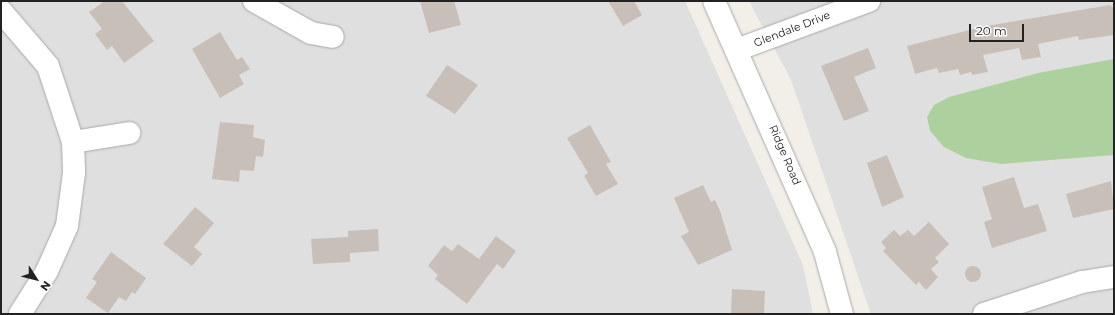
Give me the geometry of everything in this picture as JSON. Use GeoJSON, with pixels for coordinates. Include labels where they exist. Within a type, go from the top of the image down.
{"type":"FeatureCollection","features":[{"type":"Feature","properties":{"kind":"street"},"geometry":{"type":"LineString","coordinates":[[254,1],[311,33],[333,37]]}},
{"type":"Feature","properties":{"kind":"street","name":"Ridge Road"},"geometry":{"type":"LineString","coordinates":[[714,1],[739,49],[825,252],[842,314]]}},
{"type":"Feature","properties":{"kind":"street","name":"Glendale Drive"},"geometry":{"type":"LineString","coordinates":[[739,49],[869,1]]}},
{"type":"Feature","properties":{"kind":"street"},"geometry":{"type":"LineString","coordinates":[[1,11],[48,66],[72,142],[74,173],[67,226],[47,271],[20,314]]}},
{"type":"Feature","properties":{"kind":"street"},"geometry":{"type":"LineString","coordinates":[[72,142],[129,133]]}},
{"type":"Feature","properties":{"kind":"street"},"geometry":{"type":"LineString","coordinates":[[984,314],[1008,310],[1082,282],[1114,277]]}},
{"type":"Feature","properties":{"kind":"shaded area"},"geometry":{"type":"Polygon","coordinates":[[[1,1],[685,1],[803,265],[813,314],[1,314],[1,1]]]}},
{"type":"Feature","properties":{"kind":"shaded area"},"geometry":{"type":"Polygon","coordinates":[[[749,1],[1114,1],[1114,314],[871,314],[791,80],[749,1]]]}},
{"type":"Feature","properties":{"kind":"green space"},"geometry":{"type":"Polygon","coordinates":[[[1114,59],[1114,155],[1001,164],[966,158],[944,147],[930,131],[927,117],[934,105],[949,97],[1038,73],[1114,59]]]}},
{"type":"Feature","properties":{"kind":"building"},"geometry":{"type":"Polygon","coordinates":[[[105,1],[122,1],[154,41],[124,63],[112,46],[107,50],[95,34],[102,29],[89,12],[105,1]]]}},
{"type":"Feature","properties":{"kind":"building"},"geometry":{"type":"Polygon","coordinates":[[[420,1],[454,1],[461,25],[429,33],[420,1]]]}},
{"type":"Feature","properties":{"kind":"building"},"geometry":{"type":"Polygon","coordinates":[[[608,1],[634,1],[642,15],[623,26],[608,1]]]}},
{"type":"Feature","properties":{"kind":"building"},"geometry":{"type":"Polygon","coordinates":[[[1110,5],[1114,9],[1114,35],[1079,40],[1078,36],[1038,44],[1041,57],[1022,60],[1019,48],[983,55],[988,72],[972,75],[971,72],[960,75],[958,69],[939,73],[937,68],[915,74],[907,46],[981,27],[1110,5]]]}},
{"type":"Feature","properties":{"kind":"building"},"geometry":{"type":"Polygon","coordinates":[[[220,32],[237,60],[242,57],[250,69],[239,75],[244,84],[220,98],[192,49],[220,32]]]}},
{"type":"Feature","properties":{"kind":"building"},"geometry":{"type":"Polygon","coordinates":[[[868,48],[876,68],[854,77],[869,111],[844,121],[821,66],[868,48]]]}},
{"type":"Feature","properties":{"kind":"building"},"geometry":{"type":"Polygon","coordinates":[[[447,65],[478,85],[455,114],[426,96],[447,65]]]}},
{"type":"Feature","properties":{"kind":"building"},"geometry":{"type":"Polygon","coordinates":[[[220,122],[254,125],[253,137],[265,140],[263,157],[256,156],[254,171],[240,170],[239,182],[212,179],[220,122]]]}},
{"type":"Feature","properties":{"kind":"building"},"geometry":{"type":"Polygon","coordinates":[[[590,125],[611,162],[606,164],[618,184],[596,196],[584,176],[588,173],[567,138],[590,125]]]}},
{"type":"Feature","properties":{"kind":"building"},"geometry":{"type":"Polygon","coordinates":[[[887,155],[904,197],[882,207],[867,163],[887,155]]]}},
{"type":"Feature","properties":{"kind":"building"},"geometry":{"type":"Polygon","coordinates":[[[1014,177],[1024,208],[1038,204],[1047,231],[992,248],[984,222],[992,219],[982,187],[1014,177]]]}},
{"type":"Feature","properties":{"kind":"building"},"geometry":{"type":"Polygon","coordinates":[[[1111,181],[1114,209],[1073,218],[1066,194],[1111,181]]]}},
{"type":"Feature","properties":{"kind":"building"},"geometry":{"type":"Polygon","coordinates":[[[703,185],[711,202],[715,200],[720,211],[732,250],[698,265],[681,236],[689,232],[674,198],[703,185]]]}},
{"type":"Feature","properties":{"kind":"building"},"geometry":{"type":"Polygon","coordinates":[[[195,207],[214,223],[194,247],[202,254],[192,266],[163,244],[195,207]]]}},
{"type":"Feature","properties":{"kind":"building"},"geometry":{"type":"Polygon","coordinates":[[[929,222],[949,244],[935,258],[939,262],[931,269],[938,277],[926,290],[919,282],[916,285],[883,251],[886,248],[881,242],[894,230],[900,236],[908,230],[914,236],[929,222]]]}},
{"type":"Feature","properties":{"kind":"building"},"geometry":{"type":"Polygon","coordinates":[[[378,229],[379,251],[350,253],[350,262],[313,264],[311,239],[348,237],[348,231],[378,229]]]}},
{"type":"Feature","properties":{"kind":"building"},"geometry":{"type":"Polygon","coordinates":[[[496,236],[516,251],[503,269],[497,264],[467,304],[435,279],[438,275],[428,266],[444,245],[452,251],[458,244],[479,259],[496,236]]]}},
{"type":"Feature","properties":{"kind":"building"},"geometry":{"type":"Polygon","coordinates":[[[111,252],[146,278],[135,294],[132,292],[126,301],[119,297],[108,313],[86,298],[97,282],[92,279],[111,252]]]}},
{"type":"Feature","properties":{"kind":"building"},"geometry":{"type":"Polygon","coordinates":[[[973,266],[980,271],[981,274],[976,281],[973,282],[966,277],[965,274],[970,267],[973,266]]]}},
{"type":"Feature","properties":{"kind":"building"},"geometry":{"type":"Polygon","coordinates":[[[732,289],[765,291],[764,314],[731,314],[732,289]]]}}]}
